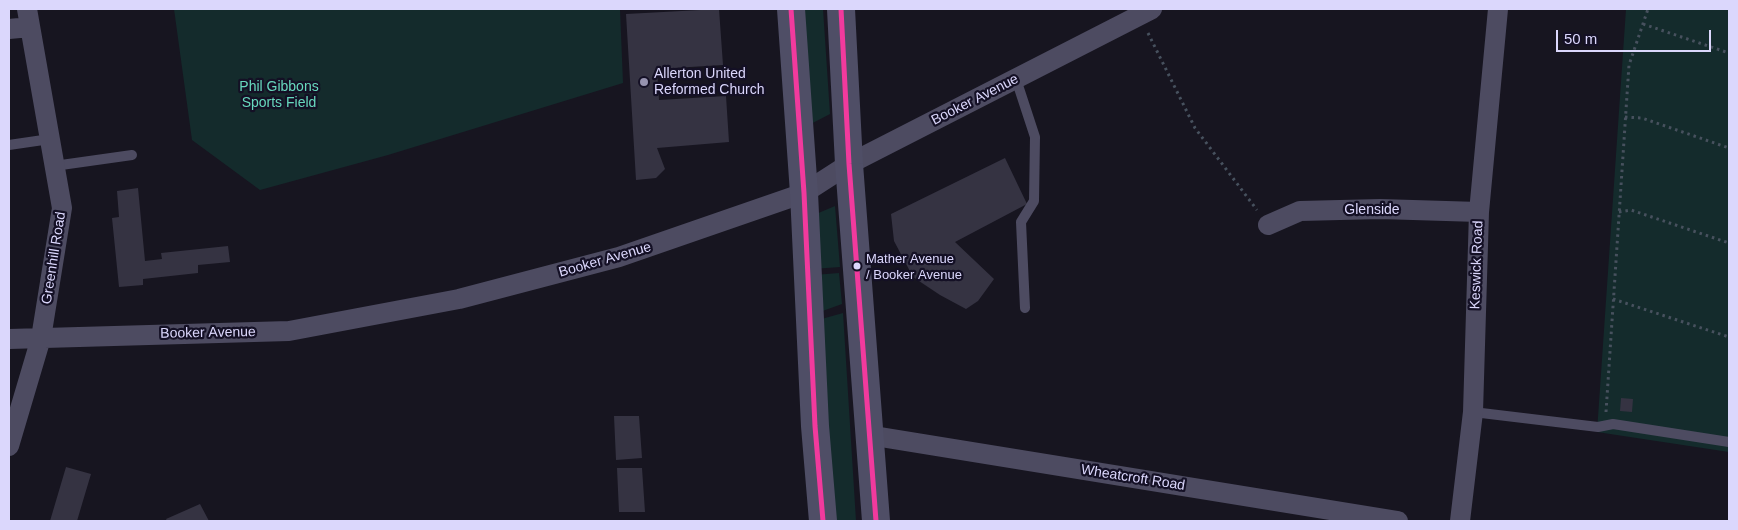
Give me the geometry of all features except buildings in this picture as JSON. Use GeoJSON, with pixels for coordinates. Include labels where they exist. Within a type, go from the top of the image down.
{"type":"FeatureCollection","features":[{"type":"Feature","properties":{"kind":"main road"},"geometry":{"type":"LineString","coordinates":[[791,9],[804,193],[815,426],[823,521]]}},
{"type":"Feature","properties":{"kind":"main road"},"geometry":{"type":"LineString","coordinates":[[840,9],[868,435],[876,521]]}},
{"type":"Feature","properties":{"kind":"street","name":"Keswick Road"},"geometry":{"type":"LineString","coordinates":[[1460,521],[1473,412],[1479,212],[1498,9]]}},
{"type":"Feature","properties":{"kind":"street","name":"Booker Avenue"},"geometry":{"type":"LineString","coordinates":[[9,339],[289,331],[449,301],[619,257],[804,193],[849,164],[1148,10]]}},
{"type":"Feature","properties":{"kind":"street"},"geometry":{"type":"LineString","coordinates":[[9,29],[28,18]]}},
{"type":"Feature","properties":{"kind":"street","name":"Greenhill Road"},"geometry":{"type":"LineString","coordinates":[[9,446],[41,338],[62,208],[28,18]]}},
{"type":"Feature","properties":{"kind":"street","name":"Glenside"},"geometry":{"type":"LineString","coordinates":[[1268,225],[1300,211],[1380,209],[1479,212]]}},
{"type":"Feature","properties":{"kind":"street","name":"Wheatcroft Road"},"geometry":{"type":"LineString","coordinates":[[868,435],[1398,521]]}},
{"type":"Feature","properties":{"kind":"lane"},"geometry":{"type":"LineString","coordinates":[[1016,79],[1035,138],[1034,201],[1022,222],[1025,308]]}},
{"type":"Feature","properties":{"kind":"lane"},"geometry":{"type":"LineString","coordinates":[[9,145],[50,140]]}},
{"type":"Feature","properties":{"kind":"lane"},"geometry":{"type":"LineString","coordinates":[[54,166],[132,155]]}},
{"type":"Feature","properties":{"kind":"lane"},"geometry":{"type":"LineString","coordinates":[[1473,412],[1598,426],[1613,424],[1729,442]]}},
{"type":"Feature","properties":{"kind":"path"},"geometry":{"type":"LineString","coordinates":[[1606,425],[1618,212],[1629,65],[1648,9]]}},
{"type":"Feature","properties":{"kind":"path"},"geometry":{"type":"LineString","coordinates":[[1148,10],[1195,128],[1268,225]]}},
{"type":"Feature","properties":{"kind":"path"},"geometry":{"type":"LineString","coordinates":[[1643,24],[1729,53]]}},
{"type":"Feature","properties":{"kind":"path"},"geometry":{"type":"LineString","coordinates":[[1625,117],[1642,118],[1729,148]]}},
{"type":"Feature","properties":{"kind":"path"},"geometry":{"type":"LineString","coordinates":[[1618,212],[1631,210],[1729,243]]}},
{"type":"Feature","properties":{"kind":"path"},"geometry":{"type":"LineString","coordinates":[[1613,299],[1729,337]]}},
{"type":"Feature","properties":{"kind":"green space","name":"Phil Gibbons Sports Field"},"geometry":{"type":"Polygon","coordinates":[[[174,9],[620,9],[623,83],[388,155],[260,190],[192,140],[174,9]]]}},
{"type":"Feature","properties":{"kind":"green space"},"geometry":{"type":"Polygon","coordinates":[[[796,9],[823,9],[830,114],[805,127],[796,9]]]}},
{"type":"Feature","properties":{"kind":"green space"},"geometry":{"type":"Polygon","coordinates":[[[1626,9],[1729,9],[1729,452],[1597,432],[1626,9]]]}},
{"type":"Feature","properties":{"kind":"green space"},"geometry":{"type":"Polygon","coordinates":[[[835,206],[840,267],[813,269],[809,217],[835,206]]]}},
{"type":"Feature","properties":{"kind":"green space"},"geometry":{"type":"Polygon","coordinates":[[[839,273],[842,304],[817,313],[814,275],[839,273]]]}},
{"type":"Feature","properties":{"kind":"green space"},"geometry":{"type":"Polygon","coordinates":[[[843,313],[856,521],[830,521],[818,320],[843,313]]]}},
{"type":"Feature","properties":{"kind":"transit line"},"geometry":{"type":"LineString","coordinates":[[791,9],[804,193],[815,426],[823,521]]}},
{"type":"Feature","properties":{"kind":"transit line"},"geometry":{"type":"LineString","coordinates":[[841,9],[849,164],[876,521]]}},
{"type":"Feature","properties":{"kind":"place","name":"Allerton United Reformed Church"},"geometry":{"type":"Point","coordinates":[644,82]}},
{"type":"Feature","properties":{"kind":"place","name":"Mather Avenue / Booker Avenue"},"geometry":{"type":"Point","coordinates":[857,266]}}]}
